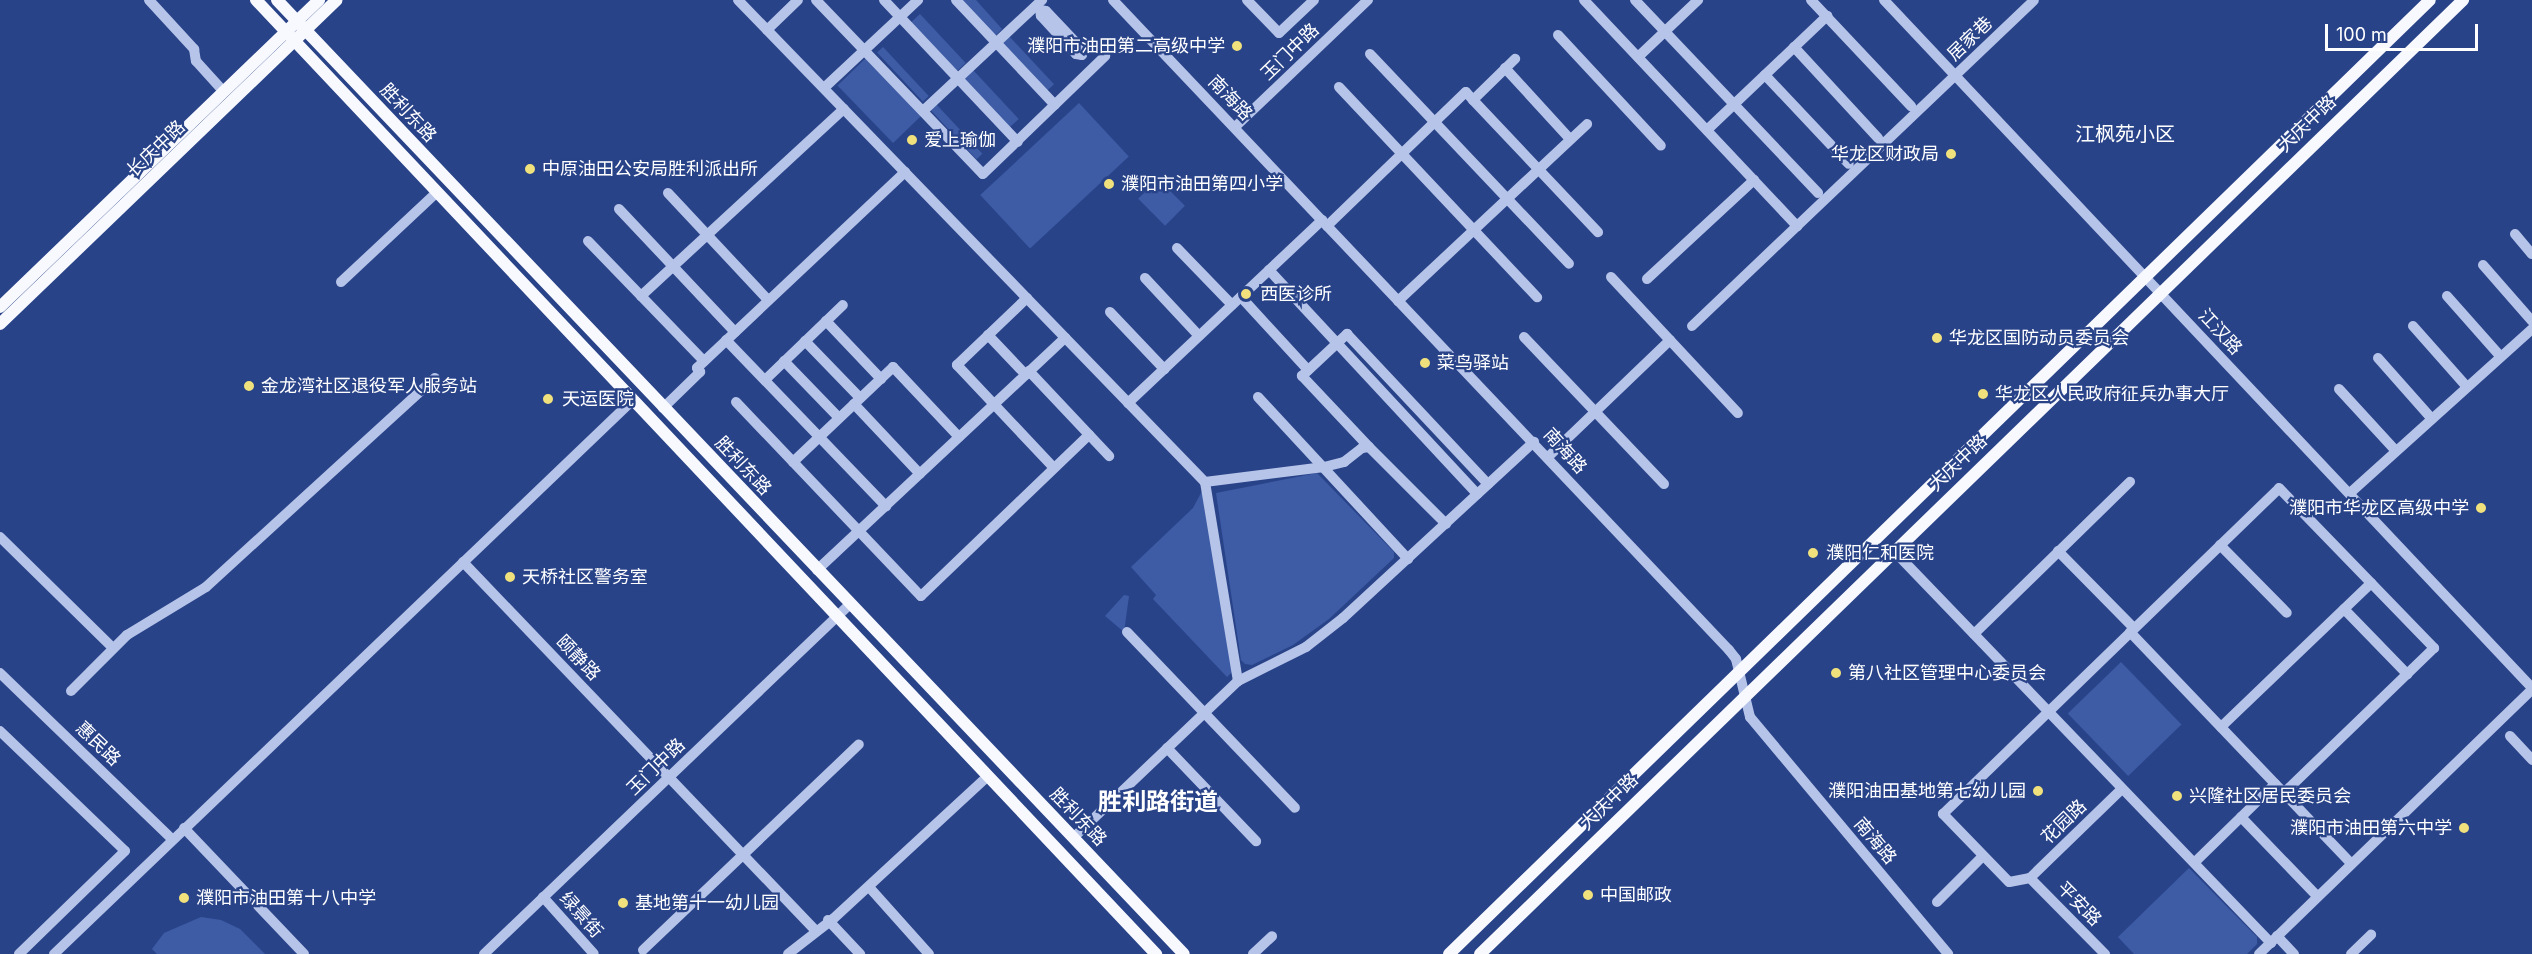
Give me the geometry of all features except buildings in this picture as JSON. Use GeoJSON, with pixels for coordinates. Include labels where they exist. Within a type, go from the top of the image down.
{"type":"FeatureCollection","features":[{"type":"Feature","properties":{"kind":"main road","name":"胜利东路"},"geometry":{"type":"LineString","coordinates":[[256,0],[1156,954]]}},
{"type":"Feature","properties":{"kind":"main road","name":"胜利东路"},"geometry":{"type":"LineString","coordinates":[[277,0],[1184,954]]}},
{"type":"Feature","properties":{"kind":"main road","name":"长庆中路"},"geometry":{"type":"LineString","coordinates":[[301,26],[319,0]]}},
{"type":"Feature","properties":{"kind":"main road","name":"长庆中路"},"geometry":{"type":"LineString","coordinates":[[0,324],[301,26],[338,0]]}},
{"type":"Feature","properties":{"kind":"main road","name":"大庆中路"},"geometry":{"type":"LineString","coordinates":[[1449,954],[2430,0]]}},
{"type":"Feature","properties":{"kind":"main road","name":"大庆中路"},"geometry":{"type":"LineString","coordinates":[[1480,954],[2159,292],[2463,0]]}},
{"type":"Feature","properties":{"kind":"main road","name":"长庆中路"},"geometry":{"type":"LineString","coordinates":[[0,307],[224,92],[290,37]]}},
{"type":"Feature","properties":{"kind":"street"},"geometry":{"type":"LineString","coordinates":[[149,0],[194,49],[196,62],[224,92]]}},
{"type":"Feature","properties":{"kind":"street"},"geometry":{"type":"LineString","coordinates":[[738,0],[1205,482],[1238,681]]}},
{"type":"Feature","properties":{"kind":"street"},"geometry":{"type":"LineString","coordinates":[[767,30],[798,0]]}},
{"type":"Feature","properties":{"kind":"street"},"geometry":{"type":"LineString","coordinates":[[816,0],[983,174],[1105,56]]}},
{"type":"Feature","properties":{"kind":"street"},"geometry":{"type":"LineString","coordinates":[[884,0],[1018,142]]}},
{"type":"Feature","properties":{"kind":"street"},"geometry":{"type":"LineString","coordinates":[[824,88],[918,0]]}},
{"type":"Feature","properties":{"kind":"street"},"geometry":{"type":"LineString","coordinates":[[956,0],[1056,105]]}},
{"type":"Feature","properties":{"kind":"street","name":"南海路"},"geometry":{"type":"LineString","coordinates":[[1113,0],[1729,650],[1736,659],[1737,674],[1750,717],[1948,954]]}},
{"type":"Feature","properties":{"kind":"street"},"geometry":{"type":"LineString","coordinates":[[1248,0],[1279,33],[1314,0]]}},
{"type":"Feature","properties":{"kind":"street","name":"玉门中路"},"geometry":{"type":"LineString","coordinates":[[1235,127],[1368,0]]}},
{"type":"Feature","properties":{"kind":"street"},"geometry":{"type":"LineString","coordinates":[[1584,0],[1797,226]]}},
{"type":"Feature","properties":{"kind":"street"},"geometry":{"type":"LineString","coordinates":[[1635,0],[1818,193]]}},
{"type":"Feature","properties":{"kind":"street"},"geometry":{"type":"LineString","coordinates":[[1811,0],[1911,106]]}},
{"type":"Feature","properties":{"kind":"street","name":"江汉路"},"geometry":{"type":"LineString","coordinates":[[1884,0],[2532,689]]}},
{"type":"Feature","properties":{"kind":"street","name":"居家巷"},"geometry":{"type":"LineString","coordinates":[[1692,326],[2034,0]]}},
{"type":"Feature","properties":{"kind":"street"},"geometry":{"type":"LineString","coordinates":[[1638,57],[1694,1]]}},
{"type":"Feature","properties":{"kind":"street"},"geometry":{"type":"LineString","coordinates":[[923,111],[1035,3],[1046,11],[1083,50],[1082,56],[1094,68]]}},
{"type":"Feature","properties":{"kind":"street"},"geometry":{"type":"LineString","coordinates":[[1707,130],[1827,16]]}},
{"type":"Feature","properties":{"kind":"street"},"geometry":{"type":"LineString","coordinates":[[1558,35],[1661,146]]}},
{"type":"Feature","properties":{"kind":"street"},"geometry":{"type":"LineString","coordinates":[[1794,47],[1878,138]]}},
{"type":"Feature","properties":{"kind":"street"},"geometry":{"type":"LineString","coordinates":[[1370,54],[1569,264]]}},
{"type":"Feature","properties":{"kind":"street"},"geometry":{"type":"LineString","coordinates":[[1473,100],[1515,59]]}},
{"type":"Feature","properties":{"kind":"street"},"geometry":{"type":"LineString","coordinates":[[1505,68],[1570,139]]}},
{"type":"Feature","properties":{"kind":"street"},"geometry":{"type":"LineString","coordinates":[[1765,75],[1849,164]]}},
{"type":"Feature","properties":{"kind":"street"},"geometry":{"type":"LineString","coordinates":[[1340,87],[1537,297]]}},
{"type":"Feature","properties":{"kind":"street"},"geometry":{"type":"LineString","coordinates":[[1128,403],[1269,270],[1402,154],[1466,92],[1598,232]]}},
{"type":"Feature","properties":{"kind":"street"},"geometry":{"type":"LineString","coordinates":[[641,296],[844,109]]}},
{"type":"Feature","properties":{"kind":"street"},"geometry":{"type":"LineString","coordinates":[[1398,301],[1587,124]]}},
{"type":"Feature","properties":{"kind":"street"},"geometry":{"type":"LineString","coordinates":[[663,408],[700,372],[697,368],[704,361],[905,172]]}},
{"type":"Feature","properties":{"kind":"street"},"geometry":{"type":"LineString","coordinates":[[1647,279],[1754,180]]}},
{"type":"Feature","properties":{"kind":"street"},"geometry":{"type":"LineString","coordinates":[[341,282],[436,193]]}},
{"type":"Feature","properties":{"kind":"street"},"geometry":{"type":"LineString","coordinates":[[668,193],[768,300]]}},
{"type":"Feature","properties":{"kind":"street"},"geometry":{"type":"LineString","coordinates":[[619,209],[735,332]]}},
{"type":"Feature","properties":{"kind":"street"},"geometry":{"type":"LineString","coordinates":[[2515,234],[2532,254]]}},
{"type":"Feature","properties":{"kind":"street"},"geometry":{"type":"LineString","coordinates":[[588,241],[704,361]]}},
{"type":"Feature","properties":{"kind":"street"},"geometry":{"type":"LineString","coordinates":[[1177,248],[1232,305]]}},
{"type":"Feature","properties":{"kind":"street"},"geometry":{"type":"LineString","coordinates":[[2483,265],[2532,321]]}},
{"type":"Feature","properties":{"kind":"street"},"geometry":{"type":"LineString","coordinates":[[1269,270],[1477,494]]}},
{"type":"Feature","properties":{"kind":"street"},"geometry":{"type":"LineString","coordinates":[[1611,277],[1738,413]]}},
{"type":"Feature","properties":{"kind":"street"},"geometry":{"type":"LineString","coordinates":[[1145,278],[1199,336]]}},
{"type":"Feature","properties":{"kind":"street"},"geometry":{"type":"LineString","coordinates":[[2447,296],[2501,357]]}},
{"type":"Feature","properties":{"kind":"street"},"geometry":{"type":"LineString","coordinates":[[1241,297],[1308,370]]}},
{"type":"Feature","properties":{"kind":"street"},"geometry":{"type":"LineString","coordinates":[[1027,298],[957,365],[1054,468]]}},
{"type":"Feature","properties":{"kind":"street"},"geometry":{"type":"LineString","coordinates":[[765,380],[843,305]]}},
{"type":"Feature","properties":{"kind":"street"},"geometry":{"type":"LineString","coordinates":[[1110,312],[1164,369]]}},
{"type":"Feature","properties":{"kind":"street"},"geometry":{"type":"LineString","coordinates":[[826,321],[881,379]]}},
{"type":"Feature","properties":{"kind":"street"},"geometry":{"type":"LineString","coordinates":[[2413,326],[2467,387]]}},
{"type":"Feature","properties":{"kind":"street"},"geometry":{"type":"LineString","coordinates":[[2350,493],[2532,329]]}},
{"type":"Feature","properties":{"kind":"street"},"geometry":{"type":"LineString","coordinates":[[1446,524],[1302,376],[1308,370],[1347,334],[1488,484]]}},
{"type":"Feature","properties":{"kind":"street"},"geometry":{"type":"LineString","coordinates":[[988,335],[1108,456]]}},
{"type":"Feature","properties":{"kind":"street"},"geometry":{"type":"LineString","coordinates":[[1524,337],[1664,484]]}},
{"type":"Feature","properties":{"kind":"street"},"geometry":{"type":"LineString","coordinates":[[817,570],[1065,338]]}},
{"type":"Feature","properties":{"kind":"street"},"geometry":{"type":"LineString","coordinates":[[726,340],[886,506]]}},
{"type":"Feature","properties":{"kind":"street"},"geometry":{"type":"LineString","coordinates":[[1548,457],[1670,340]]}},
{"type":"Feature","properties":{"kind":"street"},"geometry":{"type":"LineString","coordinates":[[805,341],[920,474]]}},
{"type":"Feature","properties":{"kind":"street"},"geometry":{"type":"LineString","coordinates":[[2378,358],[2432,419]]}},
{"type":"Feature","properties":{"kind":"street"},"geometry":{"type":"LineString","coordinates":[[784,361],[839,418]]}},
{"type":"Feature","properties":{"kind":"street"},"geometry":{"type":"LineString","coordinates":[[793,462],[893,367],[959,437]]}},
{"type":"Feature","properties":{"kind":"street"},"geometry":{"type":"LineString","coordinates":[[71,691],[127,635],[206,587],[435,378]]}},
{"type":"Feature","properties":{"kind":"street"},"geometry":{"type":"LineString","coordinates":[[2339,389],[2396,451]]}},
{"type":"Feature","properties":{"kind":"street"},"geometry":{"type":"LineString","coordinates":[[1258,397],[1408,559]]}},
{"type":"Feature","properties":{"kind":"street"},"geometry":{"type":"LineString","coordinates":[[54,954],[633,400]]}},
{"type":"Feature","properties":{"kind":"street"},"geometry":{"type":"LineString","coordinates":[[736,402],[921,596],[1089,435]]}},
{"type":"Feature","properties":{"kind":"street"},"geometry":{"type":"LineString","coordinates":[[1073,838],[1238,681],[1306,647],[1408,559],[1534,442]]}},
{"type":"Feature","properties":{"kind":"street"},"geometry":{"type":"LineString","coordinates":[[1205,482],[1324,467],[1344,462],[1362,448],[1369,447]]}},
{"type":"Feature","properties":{"kind":"street"},"geometry":{"type":"LineString","coordinates":[[1974,634],[2130,482]]}},
{"type":"Feature","properties":{"kind":"street"},"geometry":{"type":"LineString","coordinates":[[2030,878],[2009,882],[1942,814],[2279,488],[2434,648],[2283,793]]}},
{"type":"Feature","properties":{"kind":"street"},"geometry":{"type":"LineString","coordinates":[[0,537],[114,648]]}},
{"type":"Feature","properties":{"kind":"street"},"geometry":{"type":"LineString","coordinates":[[2220,545],[2287,613]]}},
{"type":"Feature","properties":{"kind":"street"},"geometry":{"type":"LineString","coordinates":[[1894,551],[2122,789],[2274,939],[2294,954]]}},
{"type":"Feature","properties":{"kind":"street"},"geometry":{"type":"LineString","coordinates":[[2058,551],[2221,728],[2352,863]]}},
{"type":"Feature","properties":{"kind":"street","name":"颐静路"},"geometry":{"type":"LineString","coordinates":[[463,562],[816,931]]}},
{"type":"Feature","properties":{"kind":"street"},"geometry":{"type":"LineString","coordinates":[[2221,728],[2371,583]]}},
{"type":"Feature","properties":{"kind":"street","name":"玉门中路"},"geometry":{"type":"LineString","coordinates":[[484,954],[850,604]]}},
{"type":"Feature","properties":{"kind":"street"},"geometry":{"type":"LineString","coordinates":[[2344,609],[2406,674]]}},
{"type":"Feature","properties":{"kind":"street"},"geometry":{"type":"LineString","coordinates":[[1127,632],[1295,808]]}},
{"type":"Feature","properties":{"kind":"street","name":"惠民路"},"geometry":{"type":"LineString","coordinates":[[0,673],[172,839]]}},
{"type":"Feature","properties":{"kind":"street"},"geometry":{"type":"LineString","coordinates":[[2259,954],[2532,689]]}},
{"type":"Feature","properties":{"kind":"street"},"geometry":{"type":"LineString","coordinates":[[0,731],[125,851],[19,954]]}},
{"type":"Feature","properties":{"kind":"street"},"geometry":{"type":"LineString","coordinates":[[2510,736],[2532,760]]}},
{"type":"Feature","properties":{"kind":"street"},"geometry":{"type":"LineString","coordinates":[[643,950],[742,853],[859,744]]}},
{"type":"Feature","properties":{"kind":"street"},"geometry":{"type":"LineString","coordinates":[[1167,748],[1256,841]]}},
{"type":"Feature","properties":{"kind":"street"},"geometry":{"type":"LineString","coordinates":[[788,954],[869,887],[988,777]]}},
{"type":"Feature","properties":{"kind":"street"},"geometry":{"type":"LineString","coordinates":[[2195,862],[2275,784]]}},
{"type":"Feature","properties":{"kind":"street","name":"花园路"},"geometry":{"type":"LineString","coordinates":[[2030,878],[2122,789]]}},
{"type":"Feature","properties":{"kind":"street"},"geometry":{"type":"LineString","coordinates":[[2241,817],[2317,896]]}},
{"type":"Feature","properties":{"kind":"street"},"geometry":{"type":"LineString","coordinates":[[184,828],[304,954]]}},
{"type":"Feature","properties":{"kind":"street"},"geometry":{"type":"LineString","coordinates":[[1937,902],[1983,856]]}},
{"type":"Feature","properties":{"kind":"street","name":"平安路"},"geometry":{"type":"LineString","coordinates":[[2030,878],[2105,954]]}},
{"type":"Feature","properties":{"kind":"street"},"geometry":{"type":"LineString","coordinates":[[869,887],[929,954]]}},
{"type":"Feature","properties":{"kind":"street","name":"绿景街"},"geometry":{"type":"LineString","coordinates":[[543,897],[594,954]]}},
{"type":"Feature","properties":{"kind":"street"},"geometry":{"type":"LineString","coordinates":[[828,920],[860,954]]}},
{"type":"Feature","properties":{"kind":"street"},"geometry":{"type":"LineString","coordinates":[[2351,954],[2371,935]]}},
{"type":"Feature","properties":{"kind":"street"},"geometry":{"type":"LineString","coordinates":[[1253,954],[1272,936]]}},
{"type":"Feature","properties":{"kind":"shaded area"},"geometry":{"type":"Polygon","coordinates":[[[959,0],[976,0],[1002,29],[994,37],[959,0]]]}},
{"type":"Feature","properties":{"kind":"shaded area"},"geometry":{"type":"Polygon","coordinates":[[[920,14],[966,63],[956,72],[910,23],[920,14]]]}},
{"type":"Feature","properties":{"kind":"shaded area"},"geometry":{"type":"Polygon","coordinates":[[[1009,36],[1054,84],[1045,92],[1000,44],[1009,36]]]}},
{"type":"Feature","properties":{"kind":"shaded area"},"geometry":{"type":"Polygon","coordinates":[[[883,47],[929,96],[923,101],[877,52],[883,47]]]}},
{"type":"Feature","properties":{"kind":"shaded area"},"geometry":{"type":"Polygon","coordinates":[[[867,57],[923,115],[893,143],[838,85],[867,57]]]}},
{"type":"Feature","properties":{"kind":"shaded area"},"geometry":{"type":"Polygon","coordinates":[[[973,70],[1019,119],[1009,128],[963,79],[973,70]]]}},
{"type":"Feature","properties":{"kind":"shaded area"},"geometry":{"type":"Polygon","coordinates":[[[1079,103],[1129,156],[1030,248],[980,195],[1079,103]]]}},
{"type":"Feature","properties":{"kind":"shaded area"},"geometry":{"type":"Polygon","coordinates":[[[936,104],[982,154],[977,159],[930,109],[936,104]]]}},
{"type":"Feature","properties":{"kind":"shaded area"},"geometry":{"type":"Polygon","coordinates":[[[1158,179],[1185,206],[1165,226],[1138,199],[1158,179]]]}},
{"type":"Feature","properties":{"kind":"shaded area"},"geometry":{"type":"Polygon","coordinates":[[[1317,473],[1394,552],[1394,558],[1329,619],[1293,645],[1252,665],[1245,664],[1241,660],[1216,493],[1317,473]]]}},
{"type":"Feature","properties":{"kind":"shaded area"},"geometry":{"type":"Polygon","coordinates":[[[1202,491],[1232,672],[1227,677],[1153,599],[1156,595],[1131,567],[1193,508],[1202,491]]]}},
{"type":"Feature","properties":{"kind":"shaded area"},"geometry":{"type":"Polygon","coordinates":[[[1124,595],[1129,596],[1124,632],[1105,616],[1124,595]]]}},
{"type":"Feature","properties":{"kind":"shaded area"},"geometry":{"type":"Polygon","coordinates":[[[2121,662],[2181,725],[2128,776],[2068,713],[2121,662]]]}},
{"type":"Feature","properties":{"kind":"shaded area"},"geometry":{"type":"Polygon","coordinates":[[[2189,868],[2257,937],[2257,944],[2247,954],[2134,954],[2118,937],[2189,868]]]}},
{"type":"Feature","properties":{"kind":"shaded area"},"geometry":{"type":"Polygon","coordinates":[[[201,917],[221,920],[240,929],[265,954],[157,954],[152,949],[164,933],[201,917]]]}},
{"type":"Feature","properties":{"kind":"place","name":"濮阳市油田第二高级中学"},"geometry":{"type":"Point","coordinates":[1237,46]}},
{"type":"Feature","properties":{"kind":"place","name":"爱上瑜伽"},"geometry":{"type":"Point","coordinates":[912,140]}},
{"type":"Feature","properties":{"kind":"place","name":"华龙区财政局"},"geometry":{"type":"Point","coordinates":[1951,154]}},
{"type":"Feature","properties":{"kind":"place","name":"中原油田公安局胜利派出所"},"geometry":{"type":"Point","coordinates":[530,169]}},
{"type":"Feature","properties":{"kind":"place","name":"濮阳市油田第四小学"},"geometry":{"type":"Point","coordinates":[1109,184]}},
{"type":"Feature","properties":{"kind":"place","name":"西医诊所"},"geometry":{"type":"Point","coordinates":[1246,294]}},
{"type":"Feature","properties":{"kind":"place","name":"华龙区国防动员委员会"},"geometry":{"type":"Point","coordinates":[1937,338]}},
{"type":"Feature","properties":{"kind":"place","name":"菜鸟驿站"},"geometry":{"type":"Point","coordinates":[1425,363]}},
{"type":"Feature","properties":{"kind":"place","name":"金龙湾社区退役军人服务站"},"geometry":{"type":"Point","coordinates":[249,386]}},
{"type":"Feature","properties":{"kind":"place","name":"华龙区人民政府征兵办事大厅"},"geometry":{"type":"Point","coordinates":[1983,394]}},
{"type":"Feature","properties":{"kind":"place","name":"天运医院"},"geometry":{"type":"Point","coordinates":[548,399]}},
{"type":"Feature","properties":{"kind":"place","name":"濮阳市华龙区高级中学"},"geometry":{"type":"Point","coordinates":[2481,508]}},
{"type":"Feature","properties":{"kind":"place","name":"濮阳仁和医院"},"geometry":{"type":"Point","coordinates":[1813,553]}},
{"type":"Feature","properties":{"kind":"place","name":"天桥社区警务室"},"geometry":{"type":"Point","coordinates":[510,577]}},
{"type":"Feature","properties":{"kind":"place","name":"第八社区管理中心委员会"},"geometry":{"type":"Point","coordinates":[1836,673]}},
{"type":"Feature","properties":{"kind":"place","name":"濮阳油田基地第七幼儿园"},"geometry":{"type":"Point","coordinates":[2038,791]}},
{"type":"Feature","properties":{"kind":"place","name":"兴隆社区居民委员会"},"geometry":{"type":"Point","coordinates":[2177,796]}},
{"type":"Feature","properties":{"kind":"place","name":"濮阳市油田第六中学"},"geometry":{"type":"Point","coordinates":[2464,828]}},
{"type":"Feature","properties":{"kind":"place","name":"中国邮政"},"geometry":{"type":"Point","coordinates":[1588,895]}},
{"type":"Feature","properties":{"kind":"place","name":"濮阳市油田第十八中学"},"geometry":{"type":"Point","coordinates":[184,898]}},
{"type":"Feature","properties":{"kind":"place","name":"基地第十一幼儿园"},"geometry":{"type":"Point","coordinates":[623,903]}},
{"type":"Feature","properties":{"kind":"district","name":"江枫苑小区"},"geometry":{"type":"Point","coordinates":[2125,134]}},
{"type":"Feature","properties":{"kind":"district","name":"胜利路街道"},"geometry":{"type":"Point","coordinates":[1158,802]}}]}
